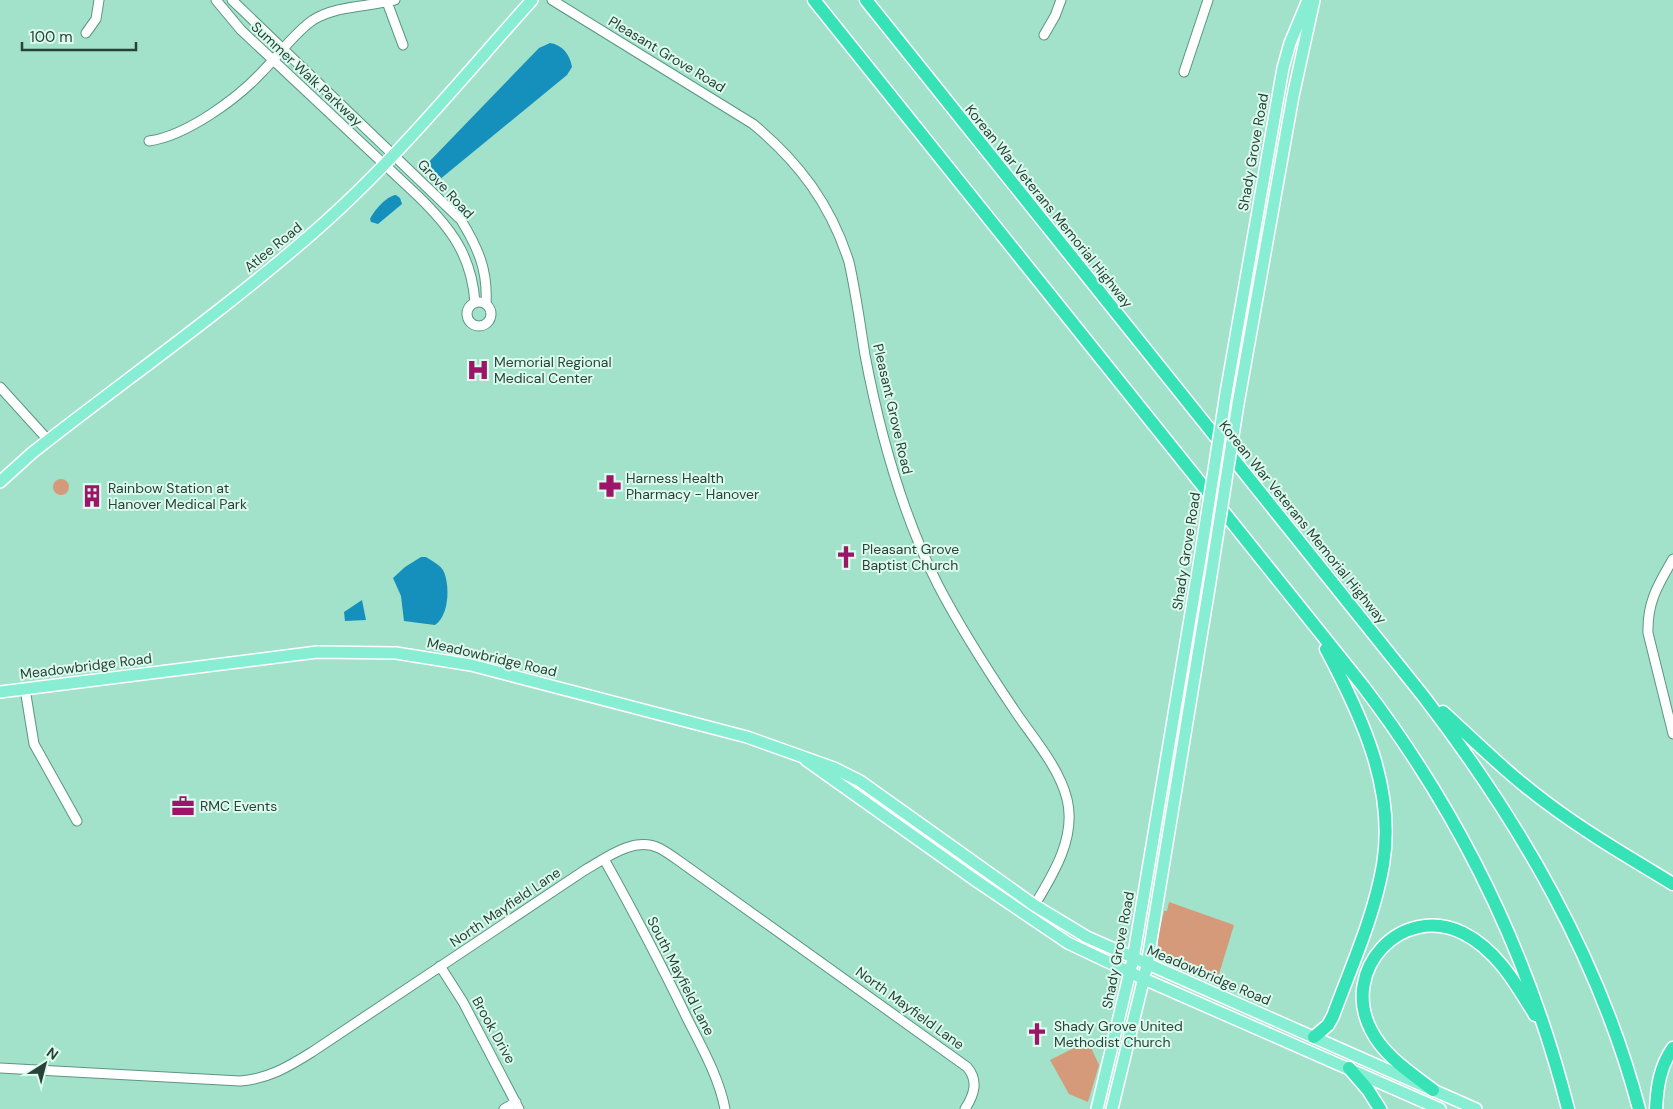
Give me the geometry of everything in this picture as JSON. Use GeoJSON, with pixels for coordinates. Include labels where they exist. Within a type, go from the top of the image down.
{"type":"FeatureCollection","features":[{"type":"Feature","properties":{"kind":"highway"},"geometry":{"type":"LineString","coordinates":[[814,0],[1382,711],[1426,776],[1456,826],[1501,916],[1545,1029],[1568,1109]]}},
{"type":"Feature","properties":{"kind":"highway","name":"Korean War Veterans Memorial Highway"},"geometry":{"type":"LineString","coordinates":[[866,0],[1418,689],[1485,779],[1544,875],[1590,970],[1608,1013],[1639,1109]]}},
{"type":"Feature","properties":{"kind":"highway"},"geometry":{"type":"LineString","coordinates":[[1312,622],[1349,693],[1364,727],[1379,775],[1386,818],[1383,863],[1373,903],[1333,1016],[1328,1025],[1314,1037]]}},
{"type":"Feature","properties":{"kind":"highway"},"geometry":{"type":"LineString","coordinates":[[1418,689],[1510,773],[1546,803],[1673,884]]}},
{"type":"Feature","properties":{"kind":"highway"},"geometry":{"type":"LineString","coordinates":[[1433,1090],[1383,1047],[1372,1032],[1364,1014],[1362,991],[1368,969],[1385,944],[1402,933],[1433,926],[1457,930],[1473,939],[1500,964],[1545,1029]]}},
{"type":"Feature","properties":{"kind":"highway"},"geometry":{"type":"LineString","coordinates":[[1656,1109],[1660,1077],[1673,1048]]}},
{"type":"Feature","properties":{"kind":"highway"},"geometry":{"type":"LineString","coordinates":[[1349,1068],[1368,1090],[1380,1109]]}},
{"type":"Feature","properties":{"kind":"main road","name":"Atlee Road"},"geometry":{"type":"LineString","coordinates":[[0,482],[48,440],[252,283],[315,231],[394,153],[532,0]]}},
{"type":"Feature","properties":{"kind":"main road","name":"Shady Grove Road"},"geometry":{"type":"LineString","coordinates":[[1097,1109],[1133,959],[1226,393],[1283,68],[1290,43],[1308,0]]}},
{"type":"Feature","properties":{"kind":"main road","name":"Shady Grove Road"},"geometry":{"type":"LineString","coordinates":[[1112,1109],[1148,965],[1238,404],[1293,96],[1314,0]]}},
{"type":"Feature","properties":{"kind":"main road"},"geometry":{"type":"LineString","coordinates":[[1250,254],[1265,257]]}},
{"type":"Feature","properties":{"kind":"main road","name":"Meadowbridge Road"},"geometry":{"type":"LineString","coordinates":[[0,692],[307,653],[396,653],[471,665],[747,737],[792,751],[860,781],[1034,905],[1087,937],[1133,959],[1476,1109]]}},
{"type":"Feature","properties":{"kind":"main road","name":"Meadowbridge Road"},"geometry":{"type":"LineString","coordinates":[[792,751],[1068,943],[1130,973],[1440,1109]]}},
{"type":"Feature","properties":{"kind":"street"},"geometry":{"type":"LineString","coordinates":[[86,33],[96,19],[99,0]]}},
{"type":"Feature","properties":{"kind":"street","name":"Summer Walk Parkway"},"geometry":{"type":"LineString","coordinates":[[216,0],[241,30],[383,164]]}},
{"type":"Feature","properties":{"kind":"street","name":"Summer Walk Parkway"},"geometry":{"type":"LineString","coordinates":[[232,0],[394,153]]}},
{"type":"Feature","properties":{"kind":"street","name":"Pleasant Grove Road"},"geometry":{"type":"LineString","coordinates":[[552,0],[753,124],[787,154],[825,205],[849,262],[877,409],[898,487],[918,541],[954,613],[988,670],[1059,777],[1067,798],[1069,821],[1065,845],[1027,916]]}},
{"type":"Feature","properties":{"kind":"street"},"geometry":{"type":"LineString","coordinates":[[1044,35],[1055,16],[1061,0]]}},
{"type":"Feature","properties":{"kind":"street"},"geometry":{"type":"LineString","coordinates":[[1184,72],[1208,0]]}},
{"type":"Feature","properties":{"kind":"street"},"geometry":{"type":"LineString","coordinates":[[149,141],[173,136],[190,128],[256,78],[306,25],[324,14],[391,1],[403,45]]}},
{"type":"Feature","properties":{"kind":"street","name":"Grove Road"},"geometry":{"type":"LineString","coordinates":[[383,164],[431,209],[454,237],[466,257],[470,271],[475,303],[469,308],[467,316],[471,323],[478,327],[486,325],[491,318],[491,310],[486,304],[487,283],[481,259],[470,235],[450,208],[394,153]]}},
{"type":"Feature","properties":{"kind":"street"},"geometry":{"type":"LineString","coordinates":[[475,303],[486,304]]}},
{"type":"Feature","properties":{"kind":"street"},"geometry":{"type":"LineString","coordinates":[[0,387],[48,440]]}},
{"type":"Feature","properties":{"kind":"street"},"geometry":{"type":"LineString","coordinates":[[1673,558],[1650,602],[1648,633],[1673,734]]}},
{"type":"Feature","properties":{"kind":"street"},"geometry":{"type":"LineString","coordinates":[[25,689],[34,744],[77,821]]}},
{"type":"Feature","properties":{"kind":"street","name":"North Mayfield Lane"},"geometry":{"type":"LineString","coordinates":[[0,1068],[240,1081],[264,1078],[304,1057],[604,859],[633,845],[646,844],[659,848],[967,1067],[974,1080],[974,1089],[965,1109]]}},
{"type":"Feature","properties":{"kind":"street","name":"South Mayfield Lane"},"geometry":{"type":"LineString","coordinates":[[604,859],[659,960],[697,1037],[719,1087],[725,1109]]}},
{"type":"Feature","properties":{"kind":"street","name":"Brook Drive"},"geometry":{"type":"LineString","coordinates":[[440,966],[463,1002],[518,1106]]}},
{"type":"Feature","properties":{"kind":"street"},"geometry":{"type":"LineString","coordinates":[[504,1109],[518,1106]]}},
{"type":"Feature","properties":{"kind":"shaded area"},"geometry":{"type":"Polygon","coordinates":[[[61,479],[69,487],[61,495],[53,487],[61,479]]]}},
{"type":"Feature","properties":{"kind":"shaded area"},"geometry":{"type":"Polygon","coordinates":[[[1169,902],[1234,925],[1216,984],[1166,963],[1161,958],[1158,939],[1164,911],[1167,911],[1169,902]]]}},
{"type":"Feature","properties":{"kind":"shaded area"},"geometry":{"type":"Polygon","coordinates":[[[1088,1041],[1099,1065],[1088,1102],[1069,1094],[1050,1060],[1088,1041]]]}},
{"type":"Feature","properties":{"kind":"water"},"geometry":{"type":"Polygon","coordinates":[[[550,43],[562,48],[570,58],[572,67],[567,75],[439,180],[433,179],[425,166],[539,48],[550,43]]]}},
{"type":"Feature","properties":{"kind":"water"},"geometry":{"type":"Polygon","coordinates":[[[396,195],[400,198],[402,204],[378,224],[371,222],[370,219],[381,204],[388,198],[396,195]]]}},
{"type":"Feature","properties":{"kind":"water"},"geometry":{"type":"Polygon","coordinates":[[[421,557],[426,557],[439,565],[446,578],[446,608],[440,621],[435,625],[404,621],[401,596],[393,578],[405,567],[421,557]]]}},
{"type":"Feature","properties":{"kind":"water"},"geometry":{"type":"Polygon","coordinates":[[[362,600],[366,620],[345,621],[344,612],[362,600]]]}},
{"type":"Feature","properties":{"kind":"place","name":"Memorial Regional Medical Center"},"geometry":{"type":"Point","coordinates":[478,370]}},
{"type":"Feature","properties":{"kind":"place","name":"Harness Health Pharmacy - Hanover"},"geometry":{"type":"Point","coordinates":[610,486]}},
{"type":"Feature","properties":{"kind":"place","name":"Rainbow Station at Hanover Medical Park"},"geometry":{"type":"Point","coordinates":[92,496]}},
{"type":"Feature","properties":{"kind":"place","name":"Pleasant Grove Baptist Church"},"geometry":{"type":"Point","coordinates":[846,557]}},
{"type":"Feature","properties":{"kind":"place","name":"RMC Events"},"geometry":{"type":"Point","coordinates":[183,806]}},
{"type":"Feature","properties":{"kind":"place","name":"Shady Grove United Methodist Church"},"geometry":{"type":"Point","coordinates":[1037,1034]}}]}
